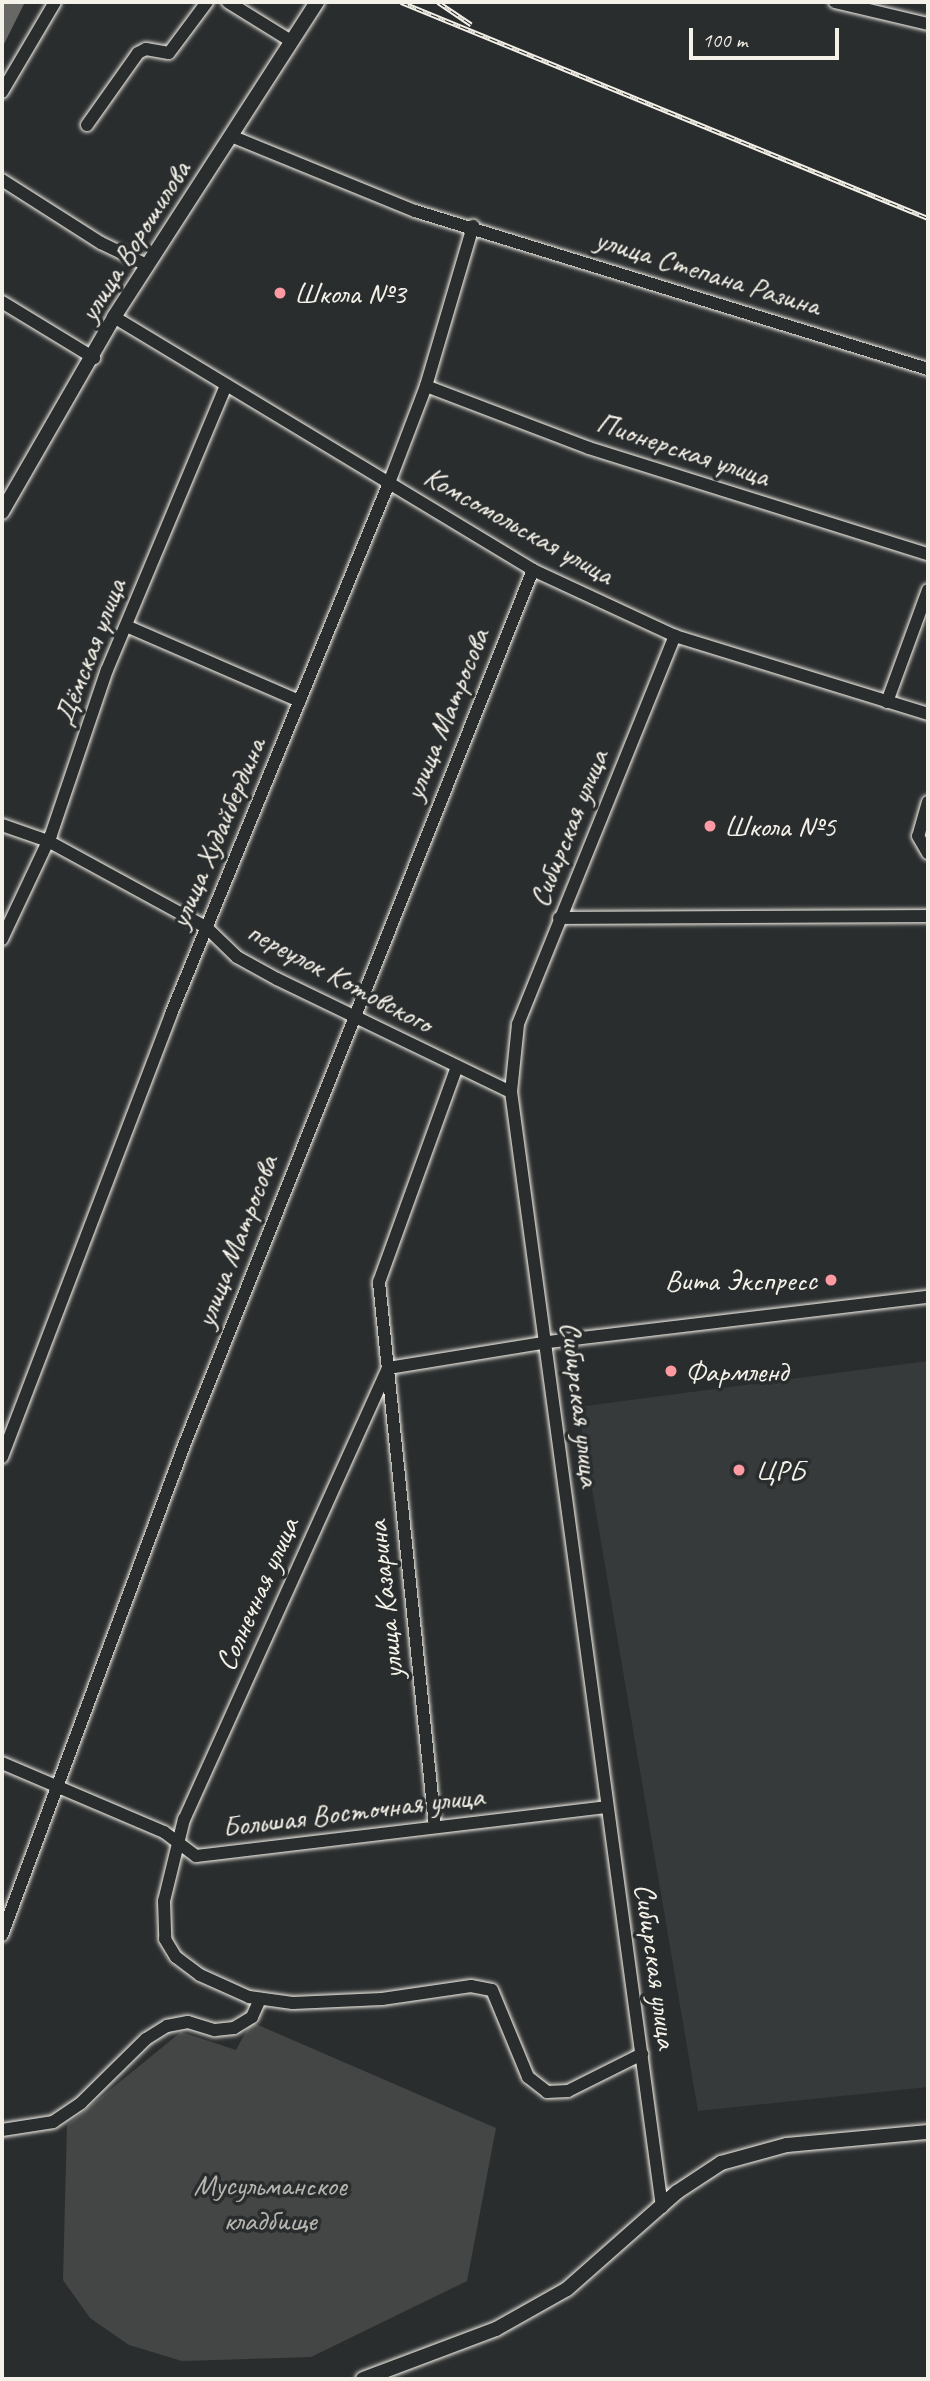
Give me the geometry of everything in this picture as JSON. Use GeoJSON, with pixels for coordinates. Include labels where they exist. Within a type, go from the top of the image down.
{"type":"FeatureCollection","features":[{"type":"Feature","properties":{"kind":"street"},"geometry":{"type":"LineString","coordinates":[[2,92],[55,2]]}},
{"type":"Feature","properties":{"kind":"street"},"geometry":{"type":"LineString","coordinates":[[87,125],[138,53],[146,49],[169,52],[207,2]]}},
{"type":"Feature","properties":{"kind":"street"},"geometry":{"type":"LineString","coordinates":[[228,2],[291,41]]}},
{"type":"Feature","properties":{"kind":"street","name":"улица Ворошилова"},"geometry":{"type":"LineString","coordinates":[[4,504],[94,358],[114,317],[317,2]]}},
{"type":"Feature","properties":{"kind":"street"},"geometry":{"type":"LineString","coordinates":[[835,2],[928,24]]}},
{"type":"Feature","properties":{"kind":"street","name":"улица Степана Разина"},"geometry":{"type":"LineString","coordinates":[[231,136],[415,211],[472,226],[928,369]]}},
{"type":"Feature","properties":{"kind":"street"},"geometry":{"type":"LineString","coordinates":[[2,180],[102,243],[147,265]]}},
{"type":"Feature","properties":{"kind":"street","name":"улица Худайбердина"},"geometry":{"type":"LineString","coordinates":[[2,1457],[206,927],[389,483],[426,386],[472,226]]}},
{"type":"Feature","properties":{"kind":"street"},"geometry":{"type":"LineString","coordinates":[[2,302],[94,358]]}},
{"type":"Feature","properties":{"kind":"street","name":"Комсомольская улица"},"geometry":{"type":"LineString","coordinates":[[114,317],[533,570],[675,636],[928,714]]}},
{"type":"Feature","properties":{"kind":"street","name":"Дёмская улица"},"geometry":{"type":"LineString","coordinates":[[2,939],[48,841],[126,626],[226,385]]}},
{"type":"Feature","properties":{"kind":"street","name":"Пионерская улица"},"geometry":{"type":"LineString","coordinates":[[426,386],[589,448],[928,554]]}},
{"type":"Feature","properties":{"kind":"street","name":"улица Матросова"},"geometry":{"type":"LineString","coordinates":[[2,1935],[185,1443],[352,1018],[533,570]]}},
{"type":"Feature","properties":{"kind":"street"},"geometry":{"type":"LineString","coordinates":[[887,702],[928,590]]}},
{"type":"Feature","properties":{"kind":"street"},"geometry":{"type":"LineString","coordinates":[[126,626],[299,702]]}},
{"type":"Feature","properties":{"kind":"street","name":"Сибирская улица"},"geometry":{"type":"LineString","coordinates":[[662,2207],[606,1807],[548,1342],[511,1092],[518,1024],[675,636]]}},
{"type":"Feature","properties":{"kind":"street"},"geometry":{"type":"LineString","coordinates":[[928,802],[918,836],[928,853]]}},
{"type":"Feature","properties":{"kind":"street","name":"переулок Котовского"},"geometry":{"type":"LineString","coordinates":[[2,825],[48,841],[206,927],[237,957],[352,1018],[511,1092]]}},
{"type":"Feature","properties":{"kind":"street"},"geometry":{"type":"LineString","coordinates":[[559,918],[928,916]]}},
{"type":"Feature","properties":{"kind":"street","name":"улица Казарина"},"geometry":{"type":"LineString","coordinates":[[435,1826],[379,1282],[457,1067]]}},
{"type":"Feature","properties":{"kind":"street"},"geometry":{"type":"LineString","coordinates":[[388,1368],[548,1342],[928,1297]]}},
{"type":"Feature","properties":{"kind":"street","name":"Солнечная улица"},"geometry":{"type":"LineString","coordinates":[[260,1999],[200,1975],[176,1957],[165,1939],[164,1901],[176,1841],[388,1368]]}},
{"type":"Feature","properties":{"kind":"street","name":"Большая Восточная улица"},"geometry":{"type":"LineString","coordinates":[[2,1763],[176,1841],[196,1856],[216,1856],[435,1826],[606,1807]]}},
{"type":"Feature","properties":{"kind":"street"},"geometry":{"type":"LineString","coordinates":[[2,2130],[52,2122],[81,2103],[146,2039],[167,2026],[188,2022],[215,2030],[234,2028],[252,2017],[260,1999],[293,2003],[382,2000],[471,1986],[492,1990],[528,2077],[547,2092],[568,2091],[642,2054]]}},
{"type":"Feature","properties":{"kind":"street"},"geometry":{"type":"LineString","coordinates":[[363,2379],[496,2329],[567,2289],[662,2207],[720,2163],[787,2145],[928,2132]]}},
{"type":"Feature","properties":{"kind":"shaded area"},"geometry":{"type":"Polygon","coordinates":[[[2,2],[25,2],[2,48],[2,2]]]}},
{"type":"Feature","properties":{"kind":"shaded area"},"geometry":{"type":"Polygon","coordinates":[[[928,1361],[928,2087],[698,2111],[578,1407],[928,1361]]]}},
{"type":"Feature","properties":{"kind":"green space","name":"Мусульманское кладбище"},"geometry":{"type":"Polygon","coordinates":[[[251,2022],[496,2128],[467,2281],[311,2357],[182,2361],[129,2345],[90,2318],[63,2280],[67,2125],[181,2032],[236,2050],[251,2022]]]}},
{"type":"Feature","properties":{"kind":"railway"},"geometry":{"type":"LineString","coordinates":[[401,2],[928,218]]}},
{"type":"Feature","properties":{"kind":"railway"},"geometry":{"type":"LineString","coordinates":[[438,2],[471,24]]}},
{"type":"Feature","properties":{"kind":"place","name":"Школа №3"},"geometry":{"type":"Point","coordinates":[280,293]}},
{"type":"Feature","properties":{"kind":"place","name":"Школа №5"},"geometry":{"type":"Point","coordinates":[710,826]}},
{"type":"Feature","properties":{"kind":"place","name":"Вита Экспресс"},"geometry":{"type":"Point","coordinates":[831,1280]}},
{"type":"Feature","properties":{"kind":"place","name":"Фармленд"},"geometry":{"type":"Point","coordinates":[671,1371]}},
{"type":"Feature","properties":{"kind":"place","name":"ЦРБ"},"geometry":{"type":"Point","coordinates":[739,1470]}}]}
